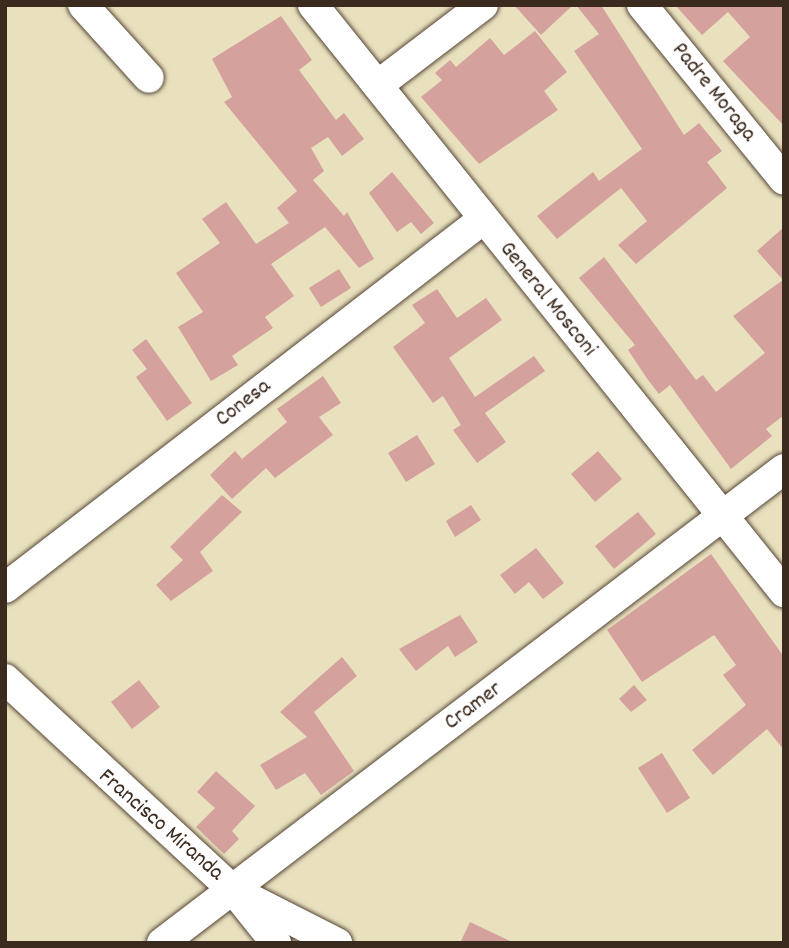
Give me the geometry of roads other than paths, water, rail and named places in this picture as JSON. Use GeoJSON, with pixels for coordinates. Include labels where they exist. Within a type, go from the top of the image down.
{"type":"FeatureCollection","features":[{"type":"Feature","properties":{"kind":"street"},"geometry":{"type":"LineString","coordinates":[[83,5],[149,78]]}},
{"type":"Feature","properties":{"kind":"street","name":"General Mosconi"},"geometry":{"type":"LineString","coordinates":[[313,5],[482,220],[784,592]]}},
{"type":"Feature","properties":{"kind":"street"},"geometry":{"type":"LineString","coordinates":[[378,85],[483,5]]}},
{"type":"Feature","properties":{"kind":"street","name":"Padre Moraga"},"geometry":{"type":"LineString","coordinates":[[642,5],[784,180]]}},
{"type":"Feature","properties":{"kind":"street","name":"Conesa"},"geometry":{"type":"LineString","coordinates":[[5,588],[482,220]]}},
{"type":"Feature","properties":{"kind":"street","name":"Cramer"},"geometry":{"type":"LineString","coordinates":[[162,943],[784,469]]}},
{"type":"Feature","properties":{"kind":"street","name":"Francisco Miranda"},"geometry":{"type":"LineString","coordinates":[[5,679],[233,890],[337,943]]}},
{"type":"Feature","properties":{"kind":"street"},"geometry":{"type":"LineString","coordinates":[[233,890],[276,943]]}}]}
